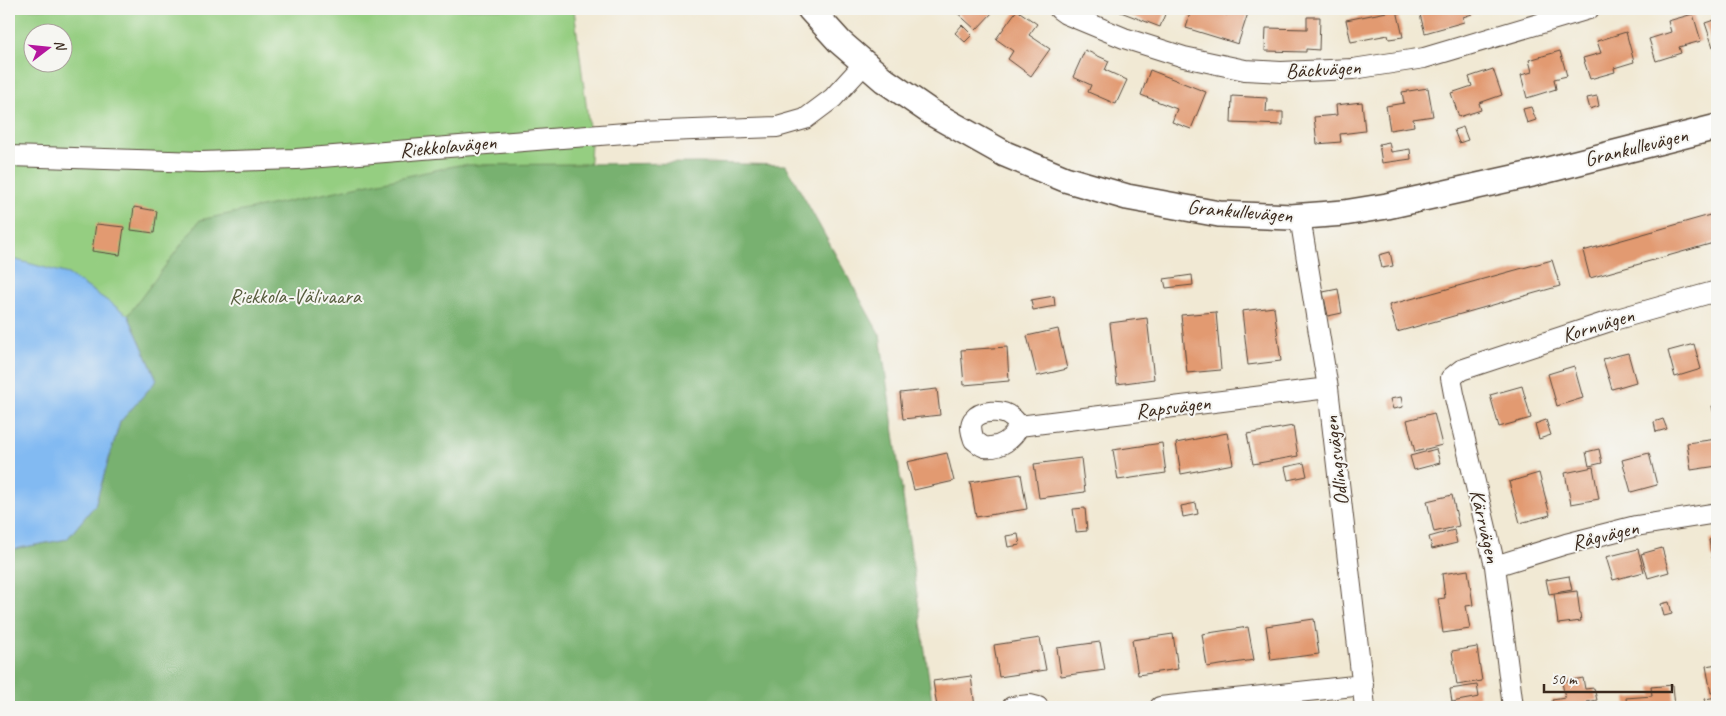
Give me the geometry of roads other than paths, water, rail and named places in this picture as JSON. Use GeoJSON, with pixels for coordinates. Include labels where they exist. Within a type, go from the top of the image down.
{"type":"FeatureCollection","features":[{"type":"Feature","properties":{"kind":"street","name":"Grankullevägen"},"geometry":{"type":"LineString","coordinates":[[810,9],[840,42],[884,80],[932,113],[1005,154],[1065,179],[1127,197],[1219,214],[1300,217],[1361,210],[1459,191],[1717,127]]}},
{"type":"Feature","properties":{"kind":"street","name":"Bäckvägen"},"geometry":{"type":"LineString","coordinates":[[1059,9],[1066,14],[1124,38],[1184,56],[1246,70],[1281,72],[1353,69],[1424,58],[1589,9]]}},
{"type":"Feature","properties":{"kind":"street","name":"Riekkolavägen"},"geometry":{"type":"LineString","coordinates":[[9,156],[201,162],[296,159],[638,132],[777,128],[805,118],[833,98],[865,63]]}},
{"type":"Feature","properties":{"kind":"street","name":"Odlingsvägen"},"geometry":{"type":"LineString","coordinates":[[1300,217],[1328,388],[1365,707]]}},
{"type":"Feature","properties":{"kind":"street","name":"Kornvägen"},"geometry":{"type":"LineString","coordinates":[[1480,364],[1610,321],[1717,291]]}},
{"type":"Feature","properties":{"kind":"street","name":"Kärrvägen"},"geometry":{"type":"LineString","coordinates":[[1480,364],[1461,370],[1451,378],[1495,566],[1512,707]]}},
{"type":"Feature","properties":{"kind":"street","name":"Rapsvägen"},"geometry":{"type":"LineString","coordinates":[[1019,426],[1328,388]]}},
{"type":"Feature","properties":{"kind":"street","name":"Rågvägen"},"geometry":{"type":"LineString","coordinates":[[1495,566],[1566,544],[1636,526],[1717,513]]}},
{"type":"Feature","properties":{"kind":"street"},"geometry":{"type":"LineString","coordinates":[[1160,707],[1363,685]]}},
{"type":"Feature","properties":{"kind":"street"},"geometry":{"type":"LineString","coordinates":[[1012,707],[1030,705],[1038,707]]}},
{"type":"Feature","properties":{"kind":"water"},"geometry":{"type":"Polygon","coordinates":[[[9,258],[68,274],[128,315],[157,380],[120,422],[95,505],[67,539],[9,550],[9,258]]]}},
{"type":"Feature","properties":{"kind":"park label","name":"Riekkola-Välivaara"},"geometry":{"type":"Point","coordinates":[295,296]}}]}
